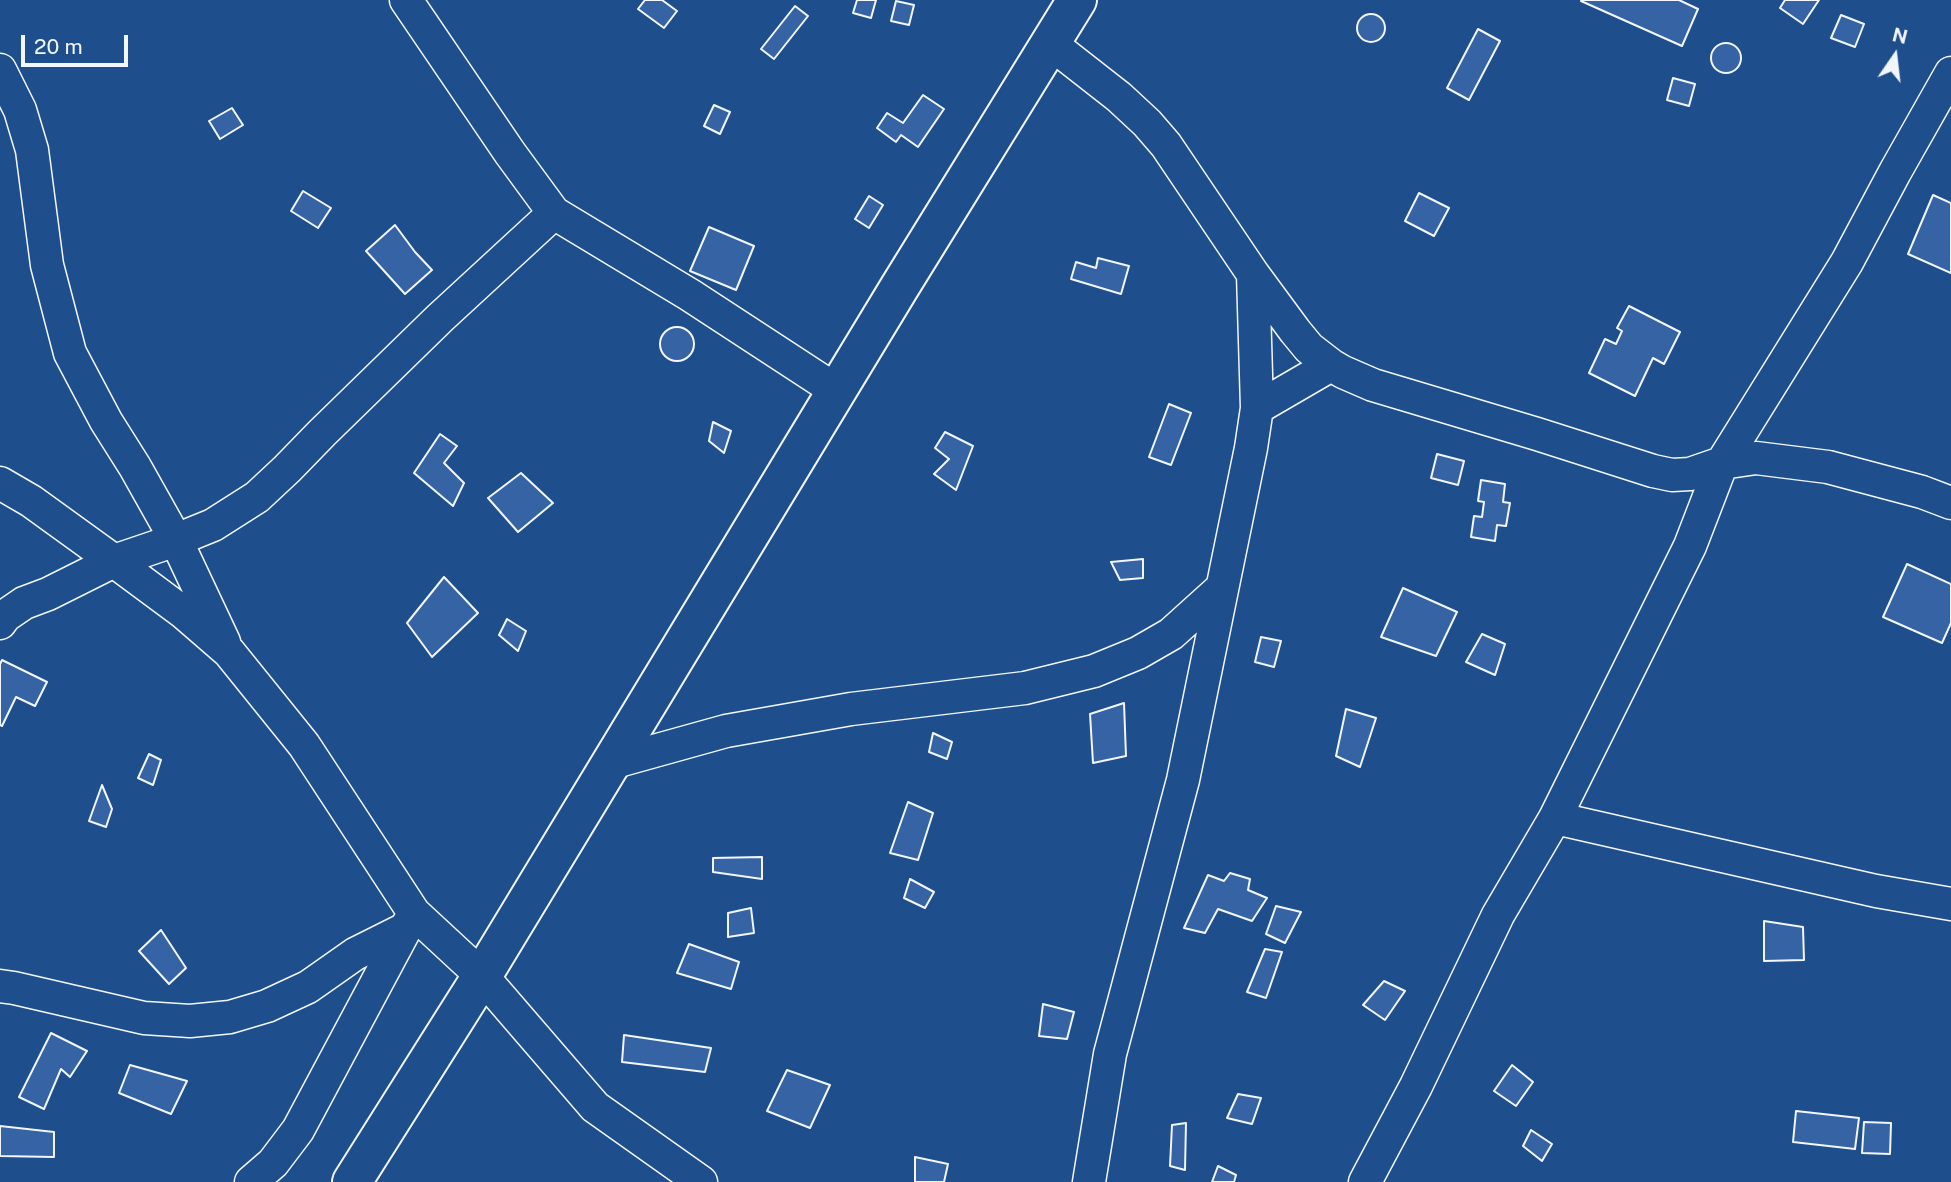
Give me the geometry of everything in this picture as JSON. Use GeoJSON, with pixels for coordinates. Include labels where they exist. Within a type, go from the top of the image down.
{"type":"FeatureCollection","features":[{"type":"Feature","properties":{"kind":"street"},"geometry":{"type":"LineString","coordinates":[[406,0],[554,213],[690,295],[836,391]]}},
{"type":"Feature","properties":{"kind":"street"},"geometry":{"type":"LineString","coordinates":[[352,1182],[482,976],[836,391],[1077,0]]}},
{"type":"Feature","properties":{"kind":"street"},"geometry":{"type":"LineString","coordinates":[[1050,43],[1119,97],[1147,123],[1166,145],[1295,331],[1309,348],[1343,372],[1373,385],[1653,471],[1672,475],[1690,474],[1722,463],[1756,458],[1828,467],[1922,492],[1951,503]]}},
{"type":"Feature","properties":{"kind":"street"},"geometry":{"type":"LineString","coordinates":[[0,70],[20,110],[32,150],[47,265],[70,353],[106,421],[176,540],[229,652]]}},
{"type":"Feature","properties":{"kind":"street"},"geometry":{"type":"LineString","coordinates":[[1365,1182],[1416,1086],[1498,915],[1555,818],[1690,546],[1722,463],[1937,118],[1951,73]]}},
{"type":"Feature","properties":{"kind":"street"},"geometry":{"type":"LineString","coordinates":[[0,623],[5,616],[24,603],[114,561],[212,525],[257,497],[440,318],[554,213]]}},
{"type":"Feature","properties":{"kind":"street"},"geometry":{"type":"LineString","coordinates":[[1089,1182],[1110,1054],[1183,780],[1251,448],[1257,408],[1253,274]]}},
{"type":"Feature","properties":{"kind":"street"},"geometry":{"type":"LineString","coordinates":[[1257,408],[1331,365]]}},
{"type":"Feature","properties":{"kind":"street"},"geometry":{"type":"LineString","coordinates":[[0,483],[32,501],[114,561],[184,613],[229,652],[304,745],[409,921],[482,976],[595,1107],[701,1182]]}},
{"type":"Feature","properties":{"kind":"street"},"geometry":{"type":"LineString","coordinates":[[611,763],[726,731],[851,709],[1025,688],[1094,671],[1138,653],[1171,634],[1222,588]]}},
{"type":"Feature","properties":{"kind":"street"},"geometry":{"type":"LineString","coordinates":[[1555,818],[1876,891],[1951,904]]}},
{"type":"Feature","properties":{"kind":"street"},"geometry":{"type":"LineString","coordinates":[[0,986],[144,1018],[190,1021],[230,1017],[267,1006],[308,987],[409,921]]}},
{"type":"Feature","properties":{"kind":"street"},"geometry":{"type":"LineString","coordinates":[[251,1182],[273,1163],[298,1130],[409,921]]}},
{"type":"Feature","properties":{"kind":"building"},"geometry":{"type":"Polygon","coordinates":[[[645,0],[662,0],[677,11],[664,28],[638,9],[645,0]]]}},
{"type":"Feature","properties":{"kind":"building"},"geometry":{"type":"Polygon","coordinates":[[[857,0],[876,0],[871,18],[853,13],[857,0]]]}},
{"type":"Feature","properties":{"kind":"building"},"geometry":{"type":"Polygon","coordinates":[[[1582,0],[1679,0],[1698,9],[1682,46],[1582,0]]]}},
{"type":"Feature","properties":{"kind":"building"},"geometry":{"type":"Polygon","coordinates":[[[1785,0],[1819,0],[1803,24],[1780,8],[1785,0]]]}},
{"type":"Feature","properties":{"kind":"building"},"geometry":{"type":"Polygon","coordinates":[[[896,1],[914,5],[909,25],[891,21],[896,1]]]}},
{"type":"Feature","properties":{"kind":"building"},"geometry":{"type":"Polygon","coordinates":[[[795,6],[808,16],[774,59],[761,49],[795,6]]]}},
{"type":"Feature","properties":{"kind":"building"},"geometry":{"type":"Polygon","coordinates":[[[1371,14],[1381,18],[1385,28],[1381,38],[1371,42],[1361,38],[1357,28],[1361,18],[1371,14]]]}},
{"type":"Feature","properties":{"kind":"building"},"geometry":{"type":"Polygon","coordinates":[[[1841,15],[1864,24],[1855,47],[1831,38],[1841,15]]]}},
{"type":"Feature","properties":{"kind":"building"},"geometry":{"type":"Polygon","coordinates":[[[1478,29],[1500,41],[1469,100],[1447,88],[1478,29]]]}},
{"type":"Feature","properties":{"kind":"building"},"geometry":{"type":"Polygon","coordinates":[[[1726,43],[1737,47],[1741,58],[1737,69],[1726,73],[1715,69],[1711,58],[1715,47],[1726,43]]]}},
{"type":"Feature","properties":{"kind":"building"},"geometry":{"type":"Polygon","coordinates":[[[1673,78],[1695,84],[1689,106],[1667,100],[1673,78]]]}},
{"type":"Feature","properties":{"kind":"building"},"geometry":{"type":"Polygon","coordinates":[[[923,95],[944,109],[918,147],[901,135],[896,142],[877,128],[887,113],[903,123],[923,95]]]}},
{"type":"Feature","properties":{"kind":"building"},"geometry":{"type":"Polygon","coordinates":[[[714,105],[730,112],[720,134],[704,126],[714,105]]]}},
{"type":"Feature","properties":{"kind":"building"},"geometry":{"type":"Polygon","coordinates":[[[232,108],[243,125],[220,139],[209,121],[232,108]]]}},
{"type":"Feature","properties":{"kind":"building"},"geometry":{"type":"Polygon","coordinates":[[[303,191],[331,208],[318,228],[291,211],[303,191]]]}},
{"type":"Feature","properties":{"kind":"building"},"geometry":{"type":"Polygon","coordinates":[[[1419,193],[1449,208],[1434,236],[1405,221],[1419,193]]]}},
{"type":"Feature","properties":{"kind":"building"},"geometry":{"type":"Polygon","coordinates":[[[1933,195],[1951,203],[1951,273],[1908,254],[1933,195]]]}},
{"type":"Feature","properties":{"kind":"building"},"geometry":{"type":"Polygon","coordinates":[[[869,196],[883,205],[869,228],[855,219],[869,196]]]}},
{"type":"Feature","properties":{"kind":"building"},"geometry":{"type":"Polygon","coordinates":[[[395,225],[432,270],[405,294],[366,251],[395,225]]]}},
{"type":"Feature","properties":{"kind":"building"},"geometry":{"type":"Polygon","coordinates":[[[709,227],[754,246],[736,290],[690,271],[709,227]]]}},
{"type":"Feature","properties":{"kind":"building"},"geometry":{"type":"Polygon","coordinates":[[[1098,258],[1129,266],[1121,294],[1071,279],[1076,262],[1096,268],[1098,258]]]}},
{"type":"Feature","properties":{"kind":"building"},"geometry":{"type":"Polygon","coordinates":[[[1629,306],[1680,332],[1664,364],[1653,358],[1635,396],[1589,373],[1605,339],[1616,344],[1622,331],[1617,328],[1629,306]]]}},
{"type":"Feature","properties":{"kind":"building"},"geometry":{"type":"Polygon","coordinates":[[[677,327],[689,332],[694,344],[689,356],[677,361],[665,356],[660,344],[665,332],[677,327]]]}},
{"type":"Feature","properties":{"kind":"building"},"geometry":{"type":"Polygon","coordinates":[[[1169,404],[1191,413],[1171,465],[1149,457],[1169,404]]]}},
{"type":"Feature","properties":{"kind":"building"},"geometry":{"type":"Polygon","coordinates":[[[713,422],[731,431],[724,453],[709,441],[713,422]]]}},
{"type":"Feature","properties":{"kind":"building"},"geometry":{"type":"Polygon","coordinates":[[[945,432],[973,446],[956,490],[934,474],[949,459],[935,448],[945,432]]]}},
{"type":"Feature","properties":{"kind":"building"},"geometry":{"type":"Polygon","coordinates":[[[440,434],[457,446],[444,463],[464,483],[453,506],[414,473],[440,434]]]}},
{"type":"Feature","properties":{"kind":"building"},"geometry":{"type":"Polygon","coordinates":[[[1437,454],[1464,461],[1458,485],[1431,478],[1437,454]]]}},
{"type":"Feature","properties":{"kind":"building"},"geometry":{"type":"Polygon","coordinates":[[[521,473],[553,503],[518,532],[488,498],[521,473]]]}},
{"type":"Feature","properties":{"kind":"building"},"geometry":{"type":"Polygon","coordinates":[[[1481,480],[1505,484],[1503,502],[1510,503],[1506,526],[1497,525],[1495,541],[1471,537],[1474,516],[1482,517],[1484,502],[1478,501],[1481,480]]]}},
{"type":"Feature","properties":{"kind":"building"},"geometry":{"type":"Polygon","coordinates":[[[1143,559],[1143,578],[1120,580],[1111,562],[1143,559]]]}},
{"type":"Feature","properties":{"kind":"building"},"geometry":{"type":"Polygon","coordinates":[[[1907,564],[1951,584],[1951,623],[1942,643],[1883,617],[1907,564]]]}},
{"type":"Feature","properties":{"kind":"building"},"geometry":{"type":"Polygon","coordinates":[[[444,577],[478,613],[432,657],[407,623],[444,577]]]}},
{"type":"Feature","properties":{"kind":"building"},"geometry":{"type":"Polygon","coordinates":[[[1403,588],[1457,612],[1436,656],[1381,637],[1403,588]]]}},
{"type":"Feature","properties":{"kind":"building"},"geometry":{"type":"Polygon","coordinates":[[[507,619],[526,631],[518,651],[499,635],[507,619]]]}},
{"type":"Feature","properties":{"kind":"building"},"geometry":{"type":"Polygon","coordinates":[[[1482,634],[1505,644],[1495,675],[1466,662],[1482,634]]]}},
{"type":"Feature","properties":{"kind":"building"},"geometry":{"type":"Polygon","coordinates":[[[1261,637],[1281,641],[1274,667],[1255,662],[1261,637]]]}},
{"type":"Feature","properties":{"kind":"building"},"geometry":{"type":"Polygon","coordinates":[[[2,660],[47,682],[35,706],[16,697],[2,726],[0,664],[2,660]]]}},
{"type":"Feature","properties":{"kind":"building"},"geometry":{"type":"Polygon","coordinates":[[[1124,703],[1126,756],[1093,763],[1090,714],[1124,703]]]}},
{"type":"Feature","properties":{"kind":"building"},"geometry":{"type":"Polygon","coordinates":[[[1346,709],[1376,718],[1360,767],[1336,756],[1346,709]]]}},
{"type":"Feature","properties":{"kind":"building"},"geometry":{"type":"Polygon","coordinates":[[[933,733],[952,742],[947,759],[929,752],[933,733]]]}},
{"type":"Feature","properties":{"kind":"building"},"geometry":{"type":"Polygon","coordinates":[[[149,754],[161,760],[153,785],[138,778],[149,754]]]}},
{"type":"Feature","properties":{"kind":"building"},"geometry":{"type":"Polygon","coordinates":[[[102,785],[112,809],[106,827],[89,821],[102,785]]]}},
{"type":"Feature","properties":{"kind":"building"},"geometry":{"type":"Polygon","coordinates":[[[908,802],[933,813],[918,860],[890,853],[908,802]]]}},
{"type":"Feature","properties":{"kind":"building"},"geometry":{"type":"Polygon","coordinates":[[[762,857],[762,879],[713,872],[713,858],[762,857]]]}},
{"type":"Feature","properties":{"kind":"building"},"geometry":{"type":"Polygon","coordinates":[[[1230,873],[1250,879],[1248,890],[1267,898],[1252,921],[1218,909],[1205,933],[1184,928],[1208,875],[1224,881],[1230,873]]]}},
{"type":"Feature","properties":{"kind":"building"},"geometry":{"type":"Polygon","coordinates":[[[910,879],[934,892],[925,908],[904,898],[910,879]]]}},
{"type":"Feature","properties":{"kind":"building"},"geometry":{"type":"Polygon","coordinates":[[[1276,906],[1301,912],[1285,943],[1266,934],[1276,906]]]}},
{"type":"Feature","properties":{"kind":"building"},"geometry":{"type":"Polygon","coordinates":[[[751,908],[754,933],[728,937],[728,913],[751,908]]]}},
{"type":"Feature","properties":{"kind":"building"},"geometry":{"type":"Polygon","coordinates":[[[1764,921],[1803,927],[1804,960],[1764,961],[1764,921]]]}},
{"type":"Feature","properties":{"kind":"building"},"geometry":{"type":"Polygon","coordinates":[[[161,930],[186,968],[169,984],[139,951],[161,930]]]}},
{"type":"Feature","properties":{"kind":"building"},"geometry":{"type":"Polygon","coordinates":[[[689,944],[739,962],[731,989],[677,973],[689,944]]]}},
{"type":"Feature","properties":{"kind":"building"},"geometry":{"type":"Polygon","coordinates":[[[1265,949],[1282,952],[1266,998],[1247,992],[1265,949]]]}},
{"type":"Feature","properties":{"kind":"building"},"geometry":{"type":"Polygon","coordinates":[[[1384,981],[1405,991],[1385,1020],[1363,1005],[1384,981]]]}},
{"type":"Feature","properties":{"kind":"building"},"geometry":{"type":"Polygon","coordinates":[[[1043,1004],[1074,1012],[1067,1039],[1039,1036],[1043,1004]]]}},
{"type":"Feature","properties":{"kind":"building"},"geometry":{"type":"Polygon","coordinates":[[[51,1033],[87,1051],[70,1077],[61,1069],[44,1109],[19,1097],[51,1033]]]}},
{"type":"Feature","properties":{"kind":"building"},"geometry":{"type":"Polygon","coordinates":[[[624,1035],[711,1048],[705,1072],[622,1062],[624,1035]]]}},
{"type":"Feature","properties":{"kind":"building"},"geometry":{"type":"Polygon","coordinates":[[[130,1065],[187,1081],[171,1114],[119,1093],[130,1065]]]}},
{"type":"Feature","properties":{"kind":"building"},"geometry":{"type":"Polygon","coordinates":[[[1512,1065],[1533,1082],[1516,1106],[1494,1091],[1512,1065]]]}},
{"type":"Feature","properties":{"kind":"building"},"geometry":{"type":"Polygon","coordinates":[[[787,1070],[830,1085],[810,1128],[767,1111],[787,1070]]]}},
{"type":"Feature","properties":{"kind":"building"},"geometry":{"type":"Polygon","coordinates":[[[1238,1094],[1261,1098],[1252,1124],[1227,1118],[1238,1094]]]}},
{"type":"Feature","properties":{"kind":"building"},"geometry":{"type":"Polygon","coordinates":[[[1796,1111],[1859,1118],[1855,1149],[1793,1142],[1796,1111]]]}},
{"type":"Feature","properties":{"kind":"building"},"geometry":{"type":"Polygon","coordinates":[[[1864,1122],[1891,1123],[1890,1154],[1862,1153],[1864,1122]]]}},
{"type":"Feature","properties":{"kind":"building"},"geometry":{"type":"Polygon","coordinates":[[[1186,1123],[1185,1170],[1170,1166],[1172,1125],[1186,1123]]]}},
{"type":"Feature","properties":{"kind":"building"},"geometry":{"type":"Polygon","coordinates":[[[0,1126],[54,1132],[54,1157],[0,1156],[0,1126]]]}},
{"type":"Feature","properties":{"kind":"building"},"geometry":{"type":"Polygon","coordinates":[[[1531,1130],[1552,1144],[1542,1161],[1523,1146],[1531,1130]]]}},
{"type":"Feature","properties":{"kind":"building"},"geometry":{"type":"Polygon","coordinates":[[[915,1157],[948,1164],[944,1182],[915,1182],[915,1157]]]}},
{"type":"Feature","properties":{"kind":"building"},"geometry":{"type":"Polygon","coordinates":[[[1218,1166],[1236,1175],[1234,1182],[1212,1182],[1218,1166]]]}}]}
